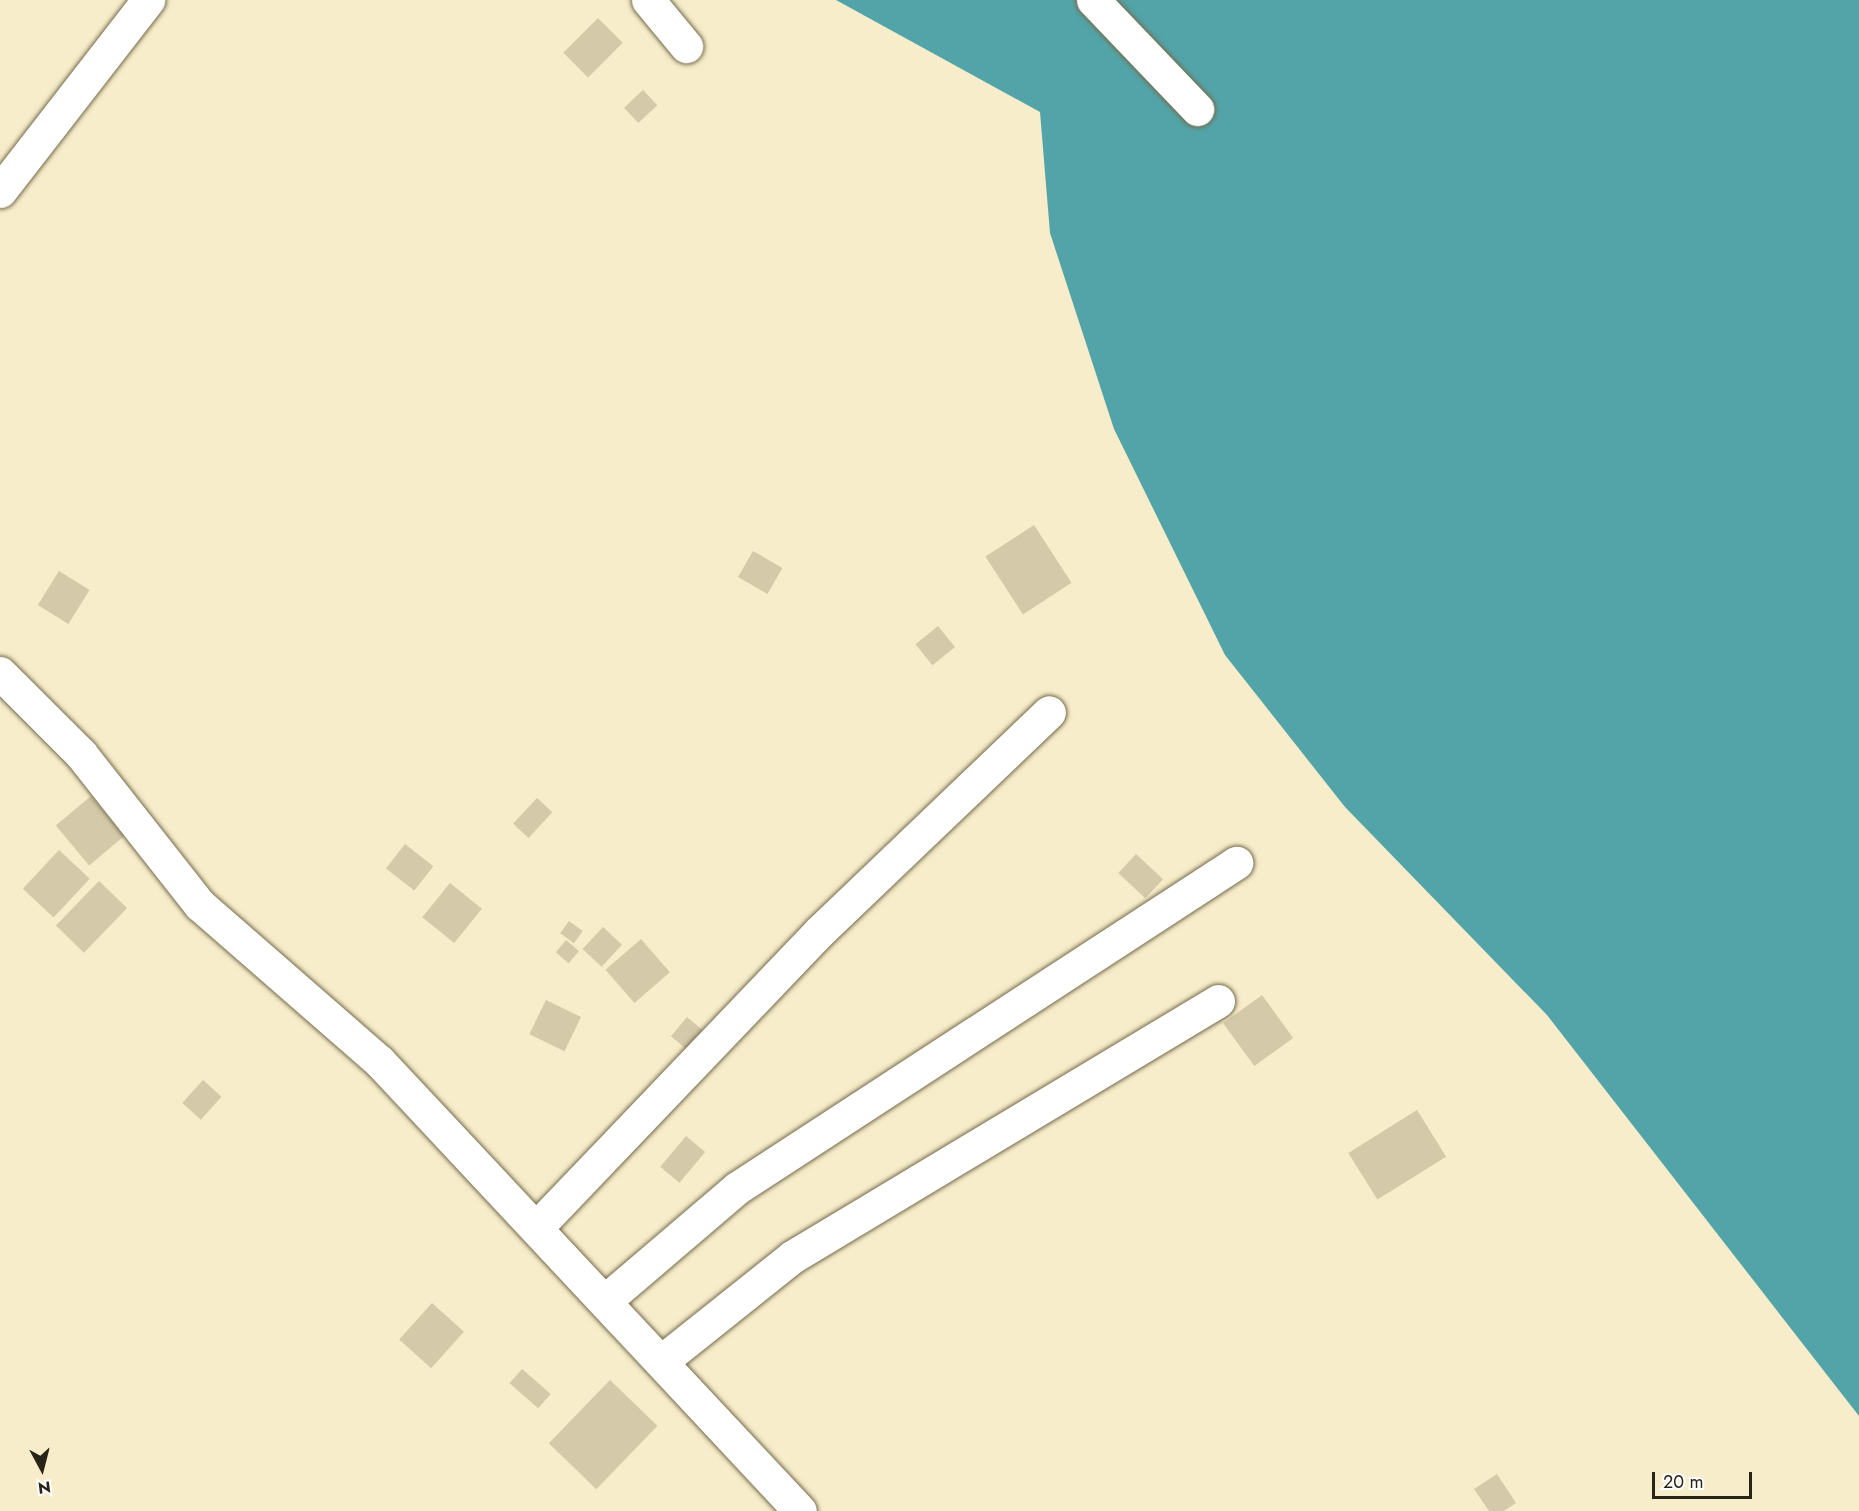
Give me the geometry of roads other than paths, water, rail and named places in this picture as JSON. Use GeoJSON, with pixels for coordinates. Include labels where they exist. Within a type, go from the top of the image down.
{"type":"FeatureCollection","features":[{"type":"Feature","properties":{"kind":"street"},"geometry":{"type":"LineString","coordinates":[[0,190],[147,0]]}},
{"type":"Feature","properties":{"kind":"street"},"geometry":{"type":"LineString","coordinates":[[648,0],[686,46]]}},
{"type":"Feature","properties":{"kind":"street"},"geometry":{"type":"LineString","coordinates":[[1093,0],[1197,110]]}},
{"type":"Feature","properties":{"kind":"street"},"geometry":{"type":"LineString","coordinates":[[0,674],[81,754],[200,905],[379,1060],[663,1360],[800,1511]]}},
{"type":"Feature","properties":{"kind":"street"},"geometry":{"type":"LineString","coordinates":[[537,1227],[819,932],[1049,712]]}},
{"type":"Feature","properties":{"kind":"street"},"geometry":{"type":"LineString","coordinates":[[606,1300],[737,1188],[1236,863]]}},
{"type":"Feature","properties":{"kind":"street"},"geometry":{"type":"LineString","coordinates":[[663,1360],[792,1257],[1218,1000]]}},
{"type":"Feature","properties":{"kind":"water"},"geometry":{"type":"Polygon","coordinates":[[[836,0],[1859,0],[1859,1416],[1547,1015],[1345,807],[1225,655],[1114,429],[1050,233],[1040,112],[836,0]]]}}]}
